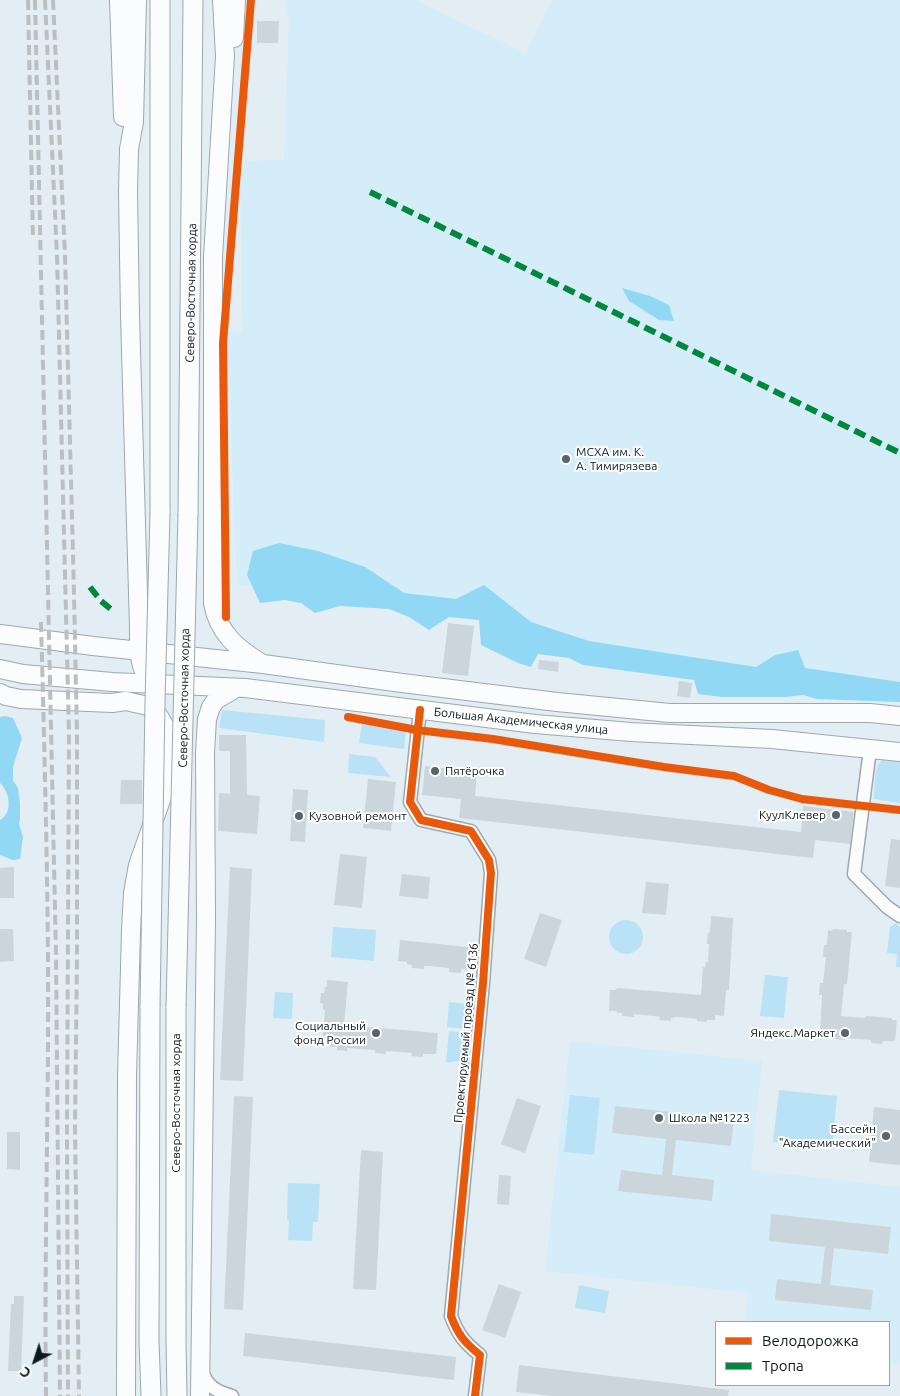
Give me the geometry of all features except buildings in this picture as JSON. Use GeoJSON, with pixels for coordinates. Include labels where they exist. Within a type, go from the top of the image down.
{"type":"FeatureCollection","features":[{"type":"Feature","properties":{"kind":"main road"},"geometry":{"type":"LineString","coordinates":[[119,0],[123,122],[129,149]]}},
{"type":"Feature","properties":{"kind":"main road"},"geometry":{"type":"LineString","coordinates":[[137,0],[134,122],[129,149],[128,192],[130,307],[139,628],[138,650],[145,676],[151,684]]}},
{"type":"Feature","properties":{"kind":"main road","name":"Северо-Восточная хорда"},"geometry":{"type":"LineString","coordinates":[[177,1396],[176,1006],[188,514],[193,0]]}},
{"type":"Feature","properties":{"kind":"main road"},"geometry":{"type":"LineString","coordinates":[[193,31],[198,0]]}},
{"type":"Feature","properties":{"kind":"main road"},"geometry":{"type":"LineString","coordinates":[[222,0],[225,56],[213,257],[213,603],[221,628],[229,638],[247,654],[263,664]]}},
{"type":"Feature","properties":{"kind":"main road"},"geometry":{"type":"LineString","coordinates":[[213,257],[231,96],[236,0]]}},
{"type":"Feature","properties":{"kind":"main road"},"geometry":{"type":"LineString","coordinates":[[151,1396],[149,1340],[150,1006],[154,702],[160,513],[160,2]]}},
{"type":"Feature","properties":{"kind":"main road","name":"Большая Академическая улица"},"geometry":{"type":"LineString","coordinates":[[0,634],[263,664],[421,686],[670,713],[870,713],[900,716]]}},
{"type":"Feature","properties":{"kind":"main road","name":"Большая Академическая улица"},"geometry":{"type":"LineString","coordinates":[[0,669],[23,674],[151,684],[237,687],[535,724],[630,732],[772,739],[900,752]]}},
{"type":"Feature","properties":{"kind":"main road"},"geometry":{"type":"LineString","coordinates":[[200,1396],[206,917],[205,753],[207,719],[211,707],[216,700],[237,687]]}},
{"type":"Feature","properties":{"kind":"main road"},"geometry":{"type":"LineString","coordinates":[[2,696],[21,699],[112,703],[126,701],[148,706],[160,718],[167,730],[170,743],[170,763],[166,782],[138,865],[133,893],[130,931],[127,1076],[126,1396]]}},
{"type":"Feature","properties":{"kind":"street"},"geometry":{"type":"LineString","coordinates":[[126,701],[198,686]]}},
{"type":"Feature","properties":{"kind":"street","name":"Проектируемый проезд № 6136"},"geometry":{"type":"LineString","coordinates":[[420,710],[410,802],[422,820],[471,831],[489,860],[491,873],[483,983],[452,1316],[456,1330],[466,1344],[480,1355],[475,1396]]}},
{"type":"Feature","properties":{"kind":"street"},"geometry":{"type":"LineString","coordinates":[[870,749],[854,874],[887,907],[900,916]]}},
{"type":"Feature","properties":{"kind":"street"},"geometry":{"type":"LineString","coordinates":[[200,1365],[204,1379],[210,1385],[232,1396]]}},
{"type":"Feature","properties":{"kind":"shaded area","name":"МСХА им. К. А. Тимирязева"},"geometry":{"type":"Polygon","coordinates":[[[284,0],[415,0],[526,53],[552,0],[900,0],[900,690],[630,661],[490,615],[382,604],[237,585],[227,331],[242,332],[240,161],[284,160],[289,20],[284,0]]]}},
{"type":"Feature","properties":{"kind":"shaded area"},"geometry":{"type":"Polygon","coordinates":[[[622,288],[650,296],[669,305],[674,321],[659,320],[629,301],[622,288]]]}},
{"type":"Feature","properties":{"kind":"shaded area"},"geometry":{"type":"Polygon","coordinates":[[[279,543],[318,551],[365,567],[404,593],[456,599],[484,585],[531,622],[589,641],[756,667],[775,655],[798,650],[805,668],[900,682],[900,702],[817,699],[803,695],[786,697],[721,697],[698,694],[694,680],[583,665],[569,658],[538,654],[531,667],[518,663],[481,645],[479,620],[449,617],[429,630],[409,617],[389,609],[340,606],[315,613],[301,603],[285,600],[260,603],[247,575],[253,551],[279,543]]]}},
{"type":"Feature","properties":{"kind":"shaded area"},"geometry":{"type":"Polygon","coordinates":[[[222,710],[325,720],[324,742],[219,728],[222,710]]]}},
{"type":"Feature","properties":{"kind":"shaded area"},"geometry":{"type":"Polygon","coordinates":[[[0,717],[13,718],[22,738],[13,767],[13,780],[18,788],[20,803],[19,824],[23,837],[20,859],[13,860],[0,855],[0,820],[7,813],[9,802],[6,792],[0,783],[0,717]]]}},
{"type":"Feature","properties":{"kind":"shaded area"},"geometry":{"type":"Polygon","coordinates":[[[362,722],[406,729],[404,749],[359,743],[362,722]]]}},
{"type":"Feature","properties":{"kind":"shaded area"},"geometry":{"type":"Polygon","coordinates":[[[349,754],[375,757],[391,777],[348,773],[349,754]]]}},
{"type":"Feature","properties":{"kind":"shaded area"},"geometry":{"type":"Polygon","coordinates":[[[884,759],[900,761],[900,803],[874,799],[876,771],[880,762],[884,759]]]}},
{"type":"Feature","properties":{"kind":"shaded area"},"geometry":{"type":"Polygon","coordinates":[[[626,920],[633,921],[638,925],[642,930],[642,944],[638,949],[633,953],[626,954],[619,953],[614,949],[610,944],[609,937],[610,930],[614,925],[619,921],[626,920]]]}},
{"type":"Feature","properties":{"kind":"shaded area"},"geometry":{"type":"Polygon","coordinates":[[[896,923],[900,927],[900,967],[896,967],[897,954],[887,953],[890,927],[896,923]]]}},
{"type":"Feature","properties":{"kind":"shaded area"},"geometry":{"type":"Polygon","coordinates":[[[333,927],[376,930],[374,961],[331,957],[333,927]]]}},
{"type":"Feature","properties":{"kind":"shaded area"},"geometry":{"type":"Polygon","coordinates":[[[765,975],[788,977],[784,1018],[760,1016],[765,975]]]}},
{"type":"Feature","properties":{"kind":"shaded area"},"geometry":{"type":"Polygon","coordinates":[[[275,992],[293,993],[292,1019],[273,1018],[275,992]]]}},
{"type":"Feature","properties":{"kind":"shaded area"},"geometry":{"type":"Polygon","coordinates":[[[449,1002],[467,1004],[465,1029],[447,1027],[449,1002]]]}},
{"type":"Feature","properties":{"kind":"shaded area"},"geometry":{"type":"Polygon","coordinates":[[[449,1031],[472,1033],[470,1059],[446,1063],[449,1031]]]}},
{"type":"Feature","properties":{"kind":"shaded area","name":"Школа №1223"},"geometry":{"type":"Polygon","coordinates":[[[570,1041],[762,1061],[751,1170],[900,1187],[900,1364],[890,1363],[890,1321],[746,1321],[748,1293],[545,1271],[570,1041]]]}},
{"type":"Feature","properties":{"kind":"shaded area"},"geometry":{"type":"Polygon","coordinates":[[[779,1090],[837,1096],[832,1148],[773,1142],[779,1090]]]}},
{"type":"Feature","properties":{"kind":"shaded area"},"geometry":{"type":"Polygon","coordinates":[[[570,1095],[600,1098],[594,1155],[564,1152],[570,1095]]]}},
{"type":"Feature","properties":{"kind":"shaded area"},"geometry":{"type":"Polygon","coordinates":[[[288,1183],[320,1184],[318,1222],[313,1222],[312,1241],[288,1240],[288,1183]]]}},
{"type":"Feature","properties":{"kind":"shaded area"},"geometry":{"type":"Polygon","coordinates":[[[579,1285],[609,1291],[605,1313],[575,1308],[579,1285]]]}},
{"type":"Feature","properties":{"kind":"railway"},"geometry":{"type":"LineString","coordinates":[[28,0],[33,240]]}},
{"type":"Feature","properties":{"kind":"railway"},"geometry":{"type":"LineString","coordinates":[[35,0],[56,955],[60,1396]]}},
{"type":"Feature","properties":{"kind":"railway"},"geometry":{"type":"LineString","coordinates":[[45,0],[57,256],[69,734],[68,1396]]}},
{"type":"Feature","properties":{"kind":"railway"},"geometry":{"type":"LineString","coordinates":[[53,0],[65,256],[77,734],[75,1129],[79,1396]]}},
{"type":"Feature","properties":{"kind":"railway"},"geometry":{"type":"LineString","coordinates":[[41,622],[48,957],[46,1396]]}},
{"type":"Feature","properties":{"kind":"marked path"},"geometry":{"type":"LineString","coordinates":[[370,192],[900,453]]}},
{"type":"Feature","properties":{"kind":"marked path"},"geometry":{"type":"LineString","coordinates":[[90,587],[101,601],[113,611]]}},
{"type":"Feature","properties":{"kind":"cycle path"},"geometry":{"type":"LineString","coordinates":[[226,617],[223,343],[251,0]]}},
{"type":"Feature","properties":{"kind":"cycle path"},"geometry":{"type":"LineString","coordinates":[[420,710],[410,802],[421,820],[471,831],[489,860],[491,873],[483,983],[451,1316],[462,1338],[480,1355],[475,1396]]}},
{"type":"Feature","properties":{"kind":"cycle path"},"geometry":{"type":"LineString","coordinates":[[348,717],[417,730],[493,739],[664,767],[734,776],[769,790],[802,799],[900,810]]}},
{"type":"Feature","properties":{"kind":"place","name":"МСХА им. К. А. Тимирязева"},"geometry":{"type":"Point","coordinates":[566,459]}},
{"type":"Feature","properties":{"kind":"place","name":"Пятёрочка"},"geometry":{"type":"Point","coordinates":[435,771]}},
{"type":"Feature","properties":{"kind":"place","name":"КуулКлевер"},"geometry":{"type":"Point","coordinates":[836,815]}},
{"type":"Feature","properties":{"kind":"place","name":"Кузовной ремонт"},"geometry":{"type":"Point","coordinates":[299,816]}},
{"type":"Feature","properties":{"kind":"place","name":"Социальный фонд России"},"geometry":{"type":"Point","coordinates":[376,1033]}},
{"type":"Feature","properties":{"kind":"place","name":"Яндекс.Маркет"},"geometry":{"type":"Point","coordinates":[845,1033]}},
{"type":"Feature","properties":{"kind":"place","name":"Школа №1223"},"geometry":{"type":"Point","coordinates":[659,1118]}},
{"type":"Feature","properties":{"kind":"place","name":"Бассейн \"Академический\""},"geometry":{"type":"Point","coordinates":[886,1136]}}]}
